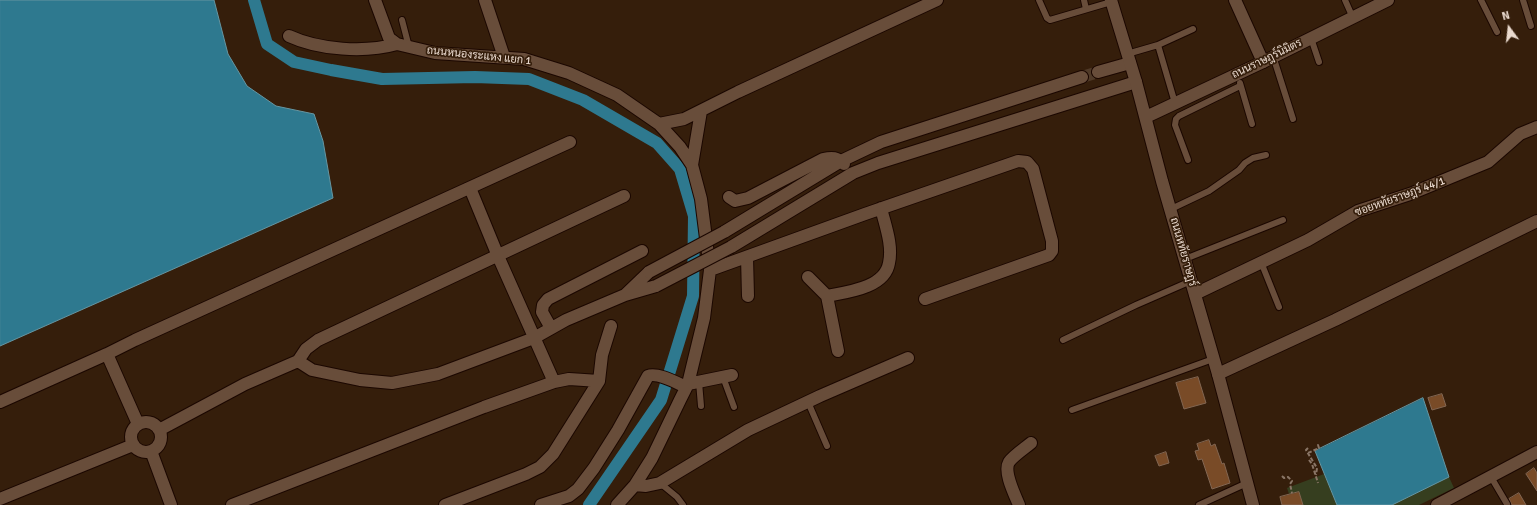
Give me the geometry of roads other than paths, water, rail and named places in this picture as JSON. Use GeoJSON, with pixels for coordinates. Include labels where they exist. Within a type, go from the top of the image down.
{"type":"FeatureCollection","features":[{"type":"Feature","properties":{"kind":"street"},"geometry":{"type":"LineString","coordinates":[[375,0],[389,38],[403,45]]}},
{"type":"Feature","properties":{"kind":"street"},"geometry":{"type":"LineString","coordinates":[[485,0],[504,57]]}},
{"type":"Feature","properties":{"kind":"street"},"geometry":{"type":"LineString","coordinates":[[659,124],[684,120],[738,92],[937,0]]}},
{"type":"Feature","properties":{"kind":"street"},"geometry":{"type":"LineString","coordinates":[[1235,0],[1268,59]]}},
{"type":"Feature","properties":{"kind":"street","name":"ถนนราษฎร์นิมิตร"},"geometry":{"type":"LineString","coordinates":[[1146,117],[1175,103],[1239,80],[1268,59],[1388,0]]}},
{"type":"Feature","properties":{"kind":"street","name":"ถนนหทัยราษฎร์"},"geometry":{"type":"LineString","coordinates":[[1111,1],[1146,117],[1253,505]]}},
{"type":"Feature","properties":{"kind":"street"},"geometry":{"type":"LineString","coordinates":[[289,36],[305,43],[366,50],[403,45]]}},
{"type":"Feature","properties":{"kind":"street","name":"ถนนหนองระแหง แยก 1"},"geometry":{"type":"LineString","coordinates":[[403,45],[435,53],[524,58],[569,73],[617,96],[659,124],[680,147],[692,165],[701,199],[710,270],[704,318],[691,384],[652,458],[635,484],[617,505]]}},
{"type":"Feature","properties":{"kind":"street"},"geometry":{"type":"LineString","coordinates":[[1098,72],[1128,58]]}},
{"type":"Feature","properties":{"kind":"street"},"geometry":{"type":"LineString","coordinates":[[625,294],[649,272],[724,232],[841,161],[881,142],[1082,77]]}},
{"type":"Feature","properties":{"kind":"street"},"geometry":{"type":"LineString","coordinates":[[1067,82],[1074,102]]}},
{"type":"Feature","properties":{"kind":"street"},"geometry":{"type":"LineString","coordinates":[[298,361],[312,370],[360,380],[392,383],[438,374],[534,338],[566,320],[625,294],[656,286],[731,247],[853,173],[878,163],[1136,82]]}},
{"type":"Feature","properties":{"kind":"street"},"geometry":{"type":"LineString","coordinates":[[692,165],[701,111]]}},
{"type":"Feature","properties":{"kind":"street","name":"ซอยหทัยราษฎร์ 44/1"},"geometry":{"type":"LineString","coordinates":[[1195,294],[1308,240],[1358,211],[1410,194],[1488,162],[1520,134],[1537,127]]}},
{"type":"Feature","properties":{"kind":"street"},"geometry":{"type":"LineString","coordinates":[[0,402],[570,142]]}},
{"type":"Feature","properties":{"kind":"street"},"geometry":{"type":"LineString","coordinates":[[729,197],[735,201],[748,198],[831,157],[837,158],[853,173]]}},
{"type":"Feature","properties":{"kind":"street"},"geometry":{"type":"LineString","coordinates":[[710,270],[881,208],[1018,161],[1027,162],[1033,169],[1052,241],[1052,251],[1049,255],[925,299]]}},
{"type":"Feature","properties":{"kind":"street"},"geometry":{"type":"LineString","coordinates":[[470,188],[498,256],[554,382]]}},
{"type":"Feature","properties":{"kind":"street"},"geometry":{"type":"LineString","coordinates":[[159,430],[245,384],[298,361],[306,349],[318,340],[624,196]]}},
{"type":"Feature","properties":{"kind":"street"},"geometry":{"type":"LineString","coordinates":[[827,296],[856,291],[874,283],[885,273],[889,264],[890,252],[881,208]]}},
{"type":"Feature","properties":{"kind":"street"},"geometry":{"type":"LineString","coordinates":[[1218,374],[1335,320],[1537,221]]}},
{"type":"Feature","properties":{"kind":"street"},"geometry":{"type":"LineString","coordinates":[[551,328],[542,312],[543,305],[548,299],[642,251]]}},
{"type":"Feature","properties":{"kind":"street"},"geometry":{"type":"LineString","coordinates":[[747,257],[748,296]]}},
{"type":"Feature","properties":{"kind":"street"},"geometry":{"type":"LineString","coordinates":[[808,277],[827,296],[838,351]]}},
{"type":"Feature","properties":{"kind":"street"},"geometry":{"type":"LineString","coordinates":[[444,505],[526,474],[540,467],[553,454],[599,381],[602,355],[611,326]]}},
{"type":"Feature","properties":{"kind":"street"},"geometry":{"type":"LineString","coordinates":[[107,354],[138,424]]}},
{"type":"Feature","properties":{"kind":"street"},"geometry":{"type":"LineString","coordinates":[[635,484],[646,486],[660,483],[748,430],[908,358]]}},
{"type":"Feature","properties":{"kind":"street"},"geometry":{"type":"LineString","coordinates":[[542,505],[569,496],[578,489],[594,468],[618,430],[646,377],[650,374],[691,384],[728,376]]}},
{"type":"Feature","properties":{"kind":"street"},"geometry":{"type":"LineString","coordinates":[[232,505],[484,407],[554,382],[569,379],[599,381]]}},
{"type":"Feature","properties":{"kind":"street"},"geometry":{"type":"LineString","coordinates":[[138,424],[151,424],[159,430],[160,440],[158,445],[151,451],[141,451],[133,444],[131,435],[138,424]]}},
{"type":"Feature","properties":{"kind":"street"},"geometry":{"type":"LineString","coordinates":[[1019,505],[1010,482],[1008,470],[1009,462],[1031,443]]}},
{"type":"Feature","properties":{"kind":"street"},"geometry":{"type":"LineString","coordinates":[[0,499],[133,444]]}},
{"type":"Feature","properties":{"kind":"street"},"geometry":{"type":"LineString","coordinates":[[151,451],[171,505]]}},
{"type":"Feature","properties":{"kind":"street"},"geometry":{"type":"LineString","coordinates":[[1437,505],[1537,452]]}},
{"type":"Feature","properties":{"kind":"lane"},"geometry":{"type":"LineString","coordinates":[[1039,0],[1047,18],[1050,20],[1111,1]]}},
{"type":"Feature","properties":{"kind":"lane"},"geometry":{"type":"LineString","coordinates":[[1084,0],[1086,9]]}},
{"type":"Feature","properties":{"kind":"lane"},"geometry":{"type":"LineString","coordinates":[[1345,0],[1353,18]]}},
{"type":"Feature","properties":{"kind":"lane"},"geometry":{"type":"LineString","coordinates":[[1481,0],[1497,32]]}},
{"type":"Feature","properties":{"kind":"lane"},"geometry":{"type":"LineString","coordinates":[[1523,0],[1531,26]]}},
{"type":"Feature","properties":{"kind":"lane"},"geometry":{"type":"LineString","coordinates":[[402,20],[403,45]]}},
{"type":"Feature","properties":{"kind":"lane"},"geometry":{"type":"LineString","coordinates":[[1128,58],[1193,29]]}},
{"type":"Feature","properties":{"kind":"lane"},"geometry":{"type":"LineString","coordinates":[[1311,38],[1319,62]]}},
{"type":"Feature","properties":{"kind":"lane"},"geometry":{"type":"LineString","coordinates":[[1158,45],[1175,103]]}},
{"type":"Feature","properties":{"kind":"lane"},"geometry":{"type":"LineString","coordinates":[[1268,59],[1293,120]]}},
{"type":"Feature","properties":{"kind":"lane"},"geometry":{"type":"LineString","coordinates":[[1188,160],[1175,125],[1176,119],[1239,80],[1252,124]]}},
{"type":"Feature","properties":{"kind":"lane"},"geometry":{"type":"LineString","coordinates":[[1171,209],[1209,191],[1239,170],[1245,163],[1253,158],[1266,154]]}},
{"type":"Feature","properties":{"kind":"lane"},"geometry":{"type":"LineString","coordinates":[[1185,259],[1282,220]]}},
{"type":"Feature","properties":{"kind":"lane"},"geometry":{"type":"LineString","coordinates":[[1262,262],[1279,307]]}},
{"type":"Feature","properties":{"kind":"lane"},"geometry":{"type":"LineString","coordinates":[[1063,340],[1136,305],[1191,281]]}},
{"type":"Feature","properties":{"kind":"lane"},"geometry":{"type":"LineString","coordinates":[[1072,410],[1213,359]]}},
{"type":"Feature","properties":{"kind":"lane"},"geometry":{"type":"LineString","coordinates":[[728,376],[734,407]]}},
{"type":"Feature","properties":{"kind":"lane"},"geometry":{"type":"LineString","coordinates":[[691,384],[701,406]]}},
{"type":"Feature","properties":{"kind":"lane"},"geometry":{"type":"LineString","coordinates":[[808,402],[827,446]]}},
{"type":"Feature","properties":{"kind":"lane"},"geometry":{"type":"LineString","coordinates":[[1491,477],[1507,504]]}},
{"type":"Feature","properties":{"kind":"lane"},"geometry":{"type":"LineString","coordinates":[[660,483],[677,497],[683,505]]}},
{"type":"Feature","properties":{"kind":"lane"},"geometry":{"type":"LineString","coordinates":[[1199,505],[1247,483]]}},
{"type":"Feature","properties":{"kind":"water"},"geometry":{"type":"Polygon","coordinates":[[[0,0],[214,0],[228,54],[247,86],[276,106],[314,114],[323,141],[333,198],[0,346],[0,0]]]}},
{"type":"Feature","properties":{"kind":"water"},"geometry":{"type":"Polygon","coordinates":[[[1423,398],[1449,477],[1392,505],[1337,505],[1315,451],[1423,398]]]}},
{"type":"Feature","properties":{"kind":"waterway"},"geometry":{"type":"LineString","coordinates":[[254,0],[267,44],[294,62],[382,79],[475,77],[529,79],[583,100],[657,143],[680,169],[694,216],[693,296],[661,400],[589,505]]}},
{"type":"Feature","properties":{"kind":"tunnel"},"geometry":{"type":"LineString","coordinates":[[1082,77],[1098,72]]}}]}
